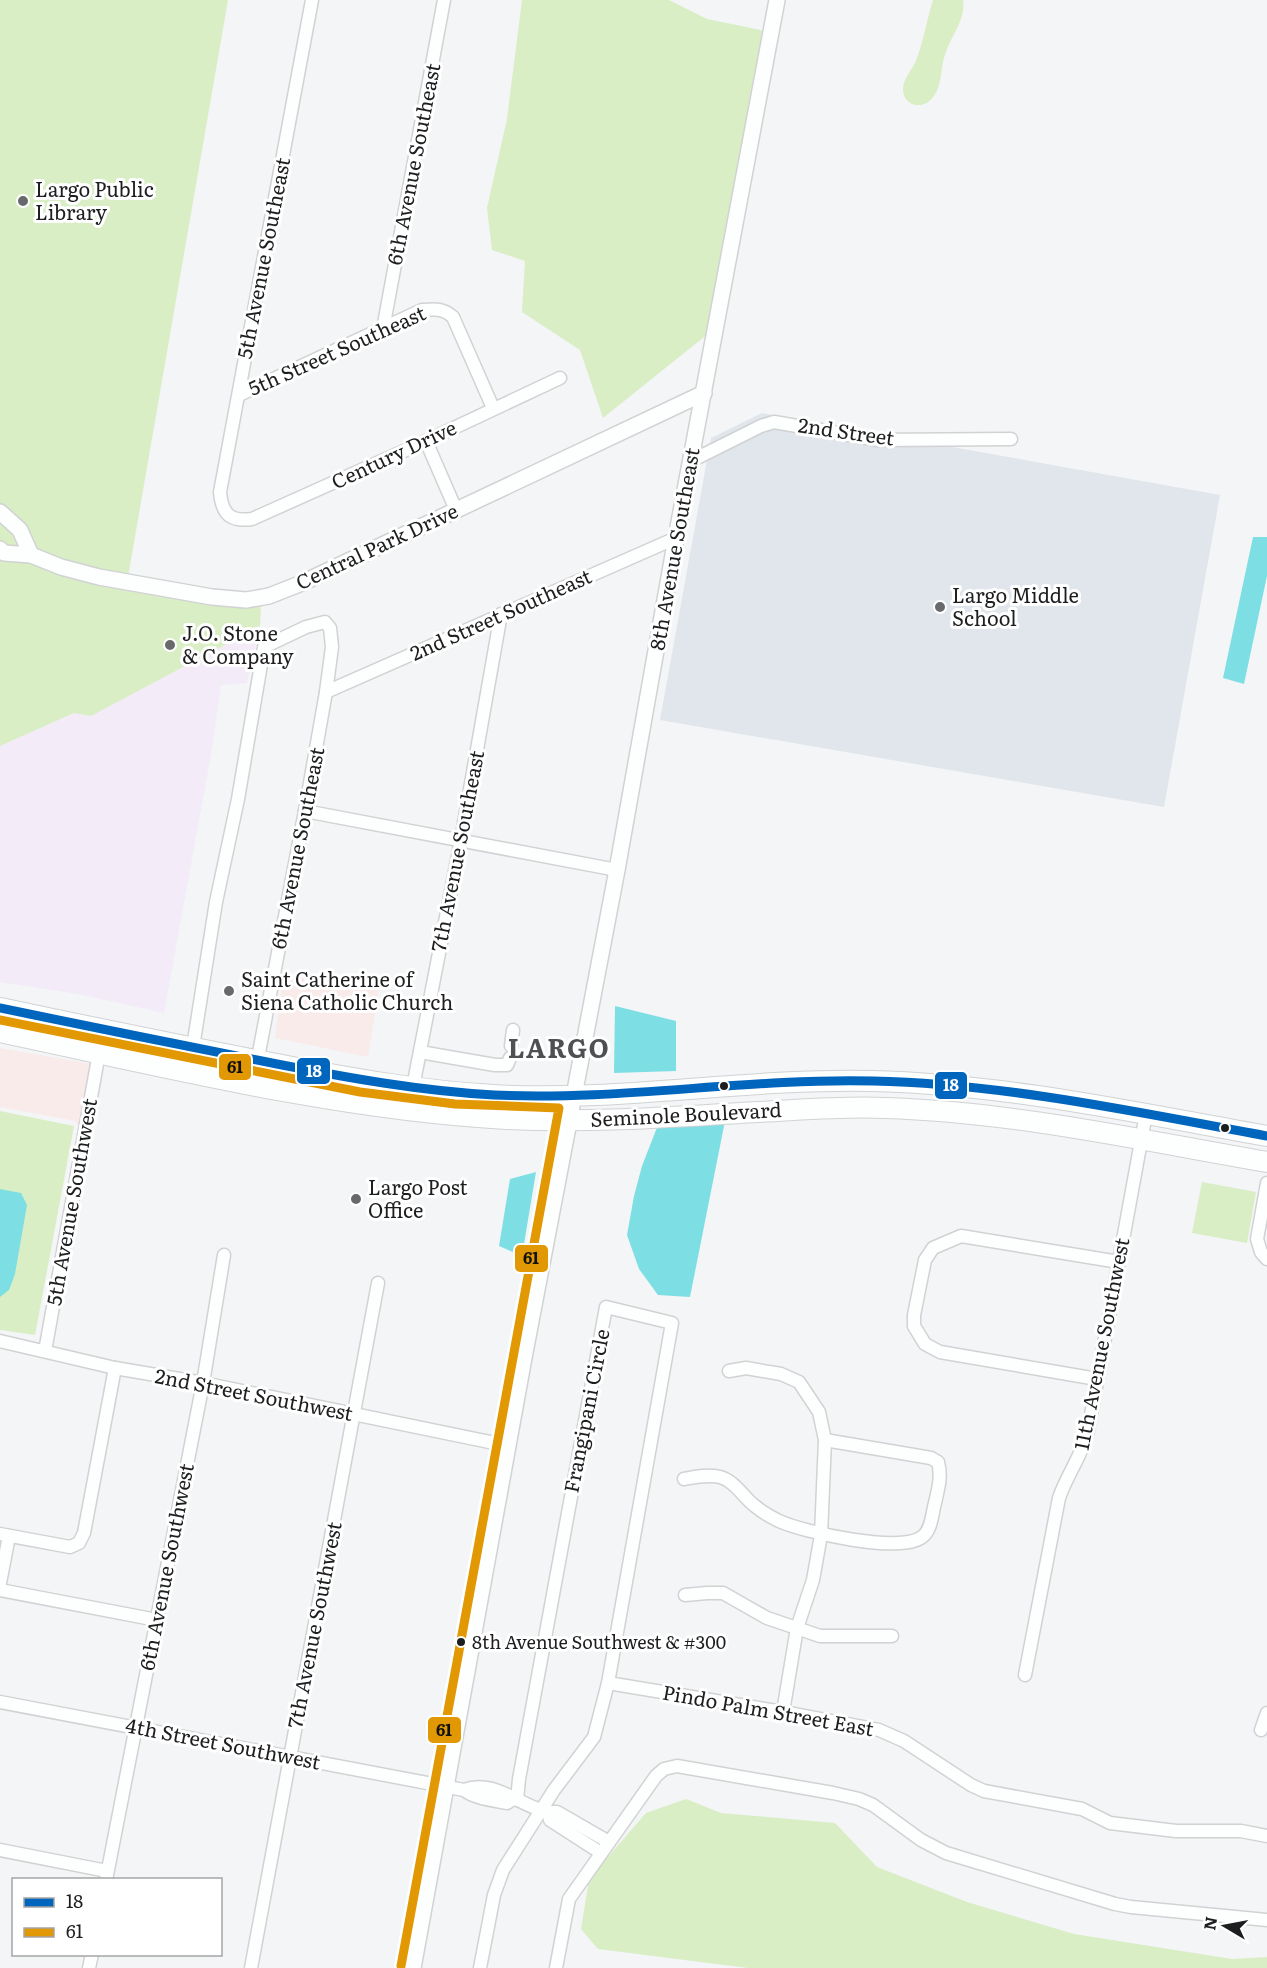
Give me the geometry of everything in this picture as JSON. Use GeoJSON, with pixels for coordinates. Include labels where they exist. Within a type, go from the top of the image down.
{"type":"FeatureCollection","features":[{"type":"Feature","properties":{"kind":"main road","name":"Seminole Boulevard"},"geometry":{"type":"LineString","coordinates":[[0,1008],[362,1080],[492,1095],[573,1098],[815,1082],[871,1081],[928,1084],[1005,1091],[1267,1136]]}},
{"type":"Feature","properties":{"kind":"main road"},"geometry":{"type":"LineString","coordinates":[[99,1053],[106,1030]]}},
{"type":"Feature","properties":{"kind":"main road","name":"Seminole Boulevard"},"geometry":{"type":"LineString","coordinates":[[0,1032],[327,1099],[408,1110],[506,1119],[569,1120],[883,1108],[1006,1118],[1267,1162]]}},
{"type":"Feature","properties":{"kind":"street","name":"5th Avenue Southeast"},"geometry":{"type":"LineString","coordinates":[[226,515],[221,504],[220,492],[312,0]]}},
{"type":"Feature","properties":{"kind":"street","name":"6th Avenue Southeast"},"geometry":{"type":"LineString","coordinates":[[383,329],[444,0]]}},
{"type":"Feature","properties":{"kind":"street","name":"8th Avenue Southeast"},"geometry":{"type":"LineString","coordinates":[[413,1968],[777,0]]}},
{"type":"Feature","properties":{"kind":"street","name":"5th Street Southeast"},"geometry":{"type":"LineString","coordinates":[[239,395],[422,310],[436,308],[447,311],[453,317],[494,408]]}},
{"type":"Feature","properties":{"kind":"street","name":"Century Drive"},"geometry":{"type":"LineString","coordinates":[[226,515],[240,521],[252,519],[560,378]]}},
{"type":"Feature","properties":{"kind":"street","name":"Central Park Drive"},"geometry":{"type":"LineString","coordinates":[[0,549],[4,553],[31,555],[61,567],[99,577],[212,597],[246,600],[269,596],[302,583],[705,393]]}},
{"type":"Feature","properties":{"kind":"street","name":"2nd Street"},"geometry":{"type":"LineString","coordinates":[[691,461],[761,426],[774,422],[878,440],[1011,439]]}},
{"type":"Feature","properties":{"kind":"street"},"geometry":{"type":"LineString","coordinates":[[426,441],[456,510]]}},
{"type":"Feature","properties":{"kind":"street"},"geometry":{"type":"LineString","coordinates":[[0,512],[20,530],[31,555]]}},
{"type":"Feature","properties":{"kind":"street","name":"2nd Street Southeast"},"geometry":{"type":"LineString","coordinates":[[326,692],[676,538]]}},
{"type":"Feature","properties":{"kind":"street","name":"7th Avenue Southeast"},"geometry":{"type":"LineString","coordinates":[[413,1087],[461,840],[501,614]]}},
{"type":"Feature","properties":{"kind":"street","name":"6th Avenue Southeast"},"geometry":{"type":"LineString","coordinates":[[193,1047],[216,902],[238,799],[264,647],[306,627],[325,622],[330,628],[332,647],[326,692],[253,1084]]}},
{"type":"Feature","properties":{"kind":"street"},"geometry":{"type":"LineString","coordinates":[[305,811],[617,870]]}},
{"type":"Feature","properties":{"kind":"street"},"geometry":{"type":"LineString","coordinates":[[420,1052],[507,1065],[513,1030]]}},
{"type":"Feature","properties":{"kind":"street","name":"5th Avenue Southwest"},"geometry":{"type":"LineString","coordinates":[[45,1351],[99,1053]]}},
{"type":"Feature","properties":{"kind":"street","name":"11th Avenue Southwest"},"geometry":{"type":"LineString","coordinates":[[1025,1675],[1059,1498],[1067,1476],[1083,1451],[1146,1114]]}},
{"type":"Feature","properties":{"kind":"street"},"geometry":{"type":"LineString","coordinates":[[1267,1183],[1257,1239],[1261,1252],[1267,1259]]}},
{"type":"Feature","properties":{"kind":"street"},"geometry":{"type":"LineString","coordinates":[[1097,1379],[940,1352],[925,1344],[914,1326],[914,1315],[925,1260],[933,1248],[961,1236],[1119,1262]]}},
{"type":"Feature","properties":{"kind":"street","name":"6th Avenue Southwest"},"geometry":{"type":"LineString","coordinates":[[106,1875],[203,1383],[224,1255]]}},
{"type":"Feature","properties":{"kind":"street","name":"7th Avenue Southwest"},"geometry":{"type":"LineString","coordinates":[[250,1968],[378,1283]]}},
{"type":"Feature","properties":{"kind":"street","name":"Frangipani Circle"},"geometry":{"type":"LineString","coordinates":[[515,1800],[606,1307],[672,1323],[608,1683]]}},
{"type":"Feature","properties":{"kind":"street","name":"2nd Street Southwest"},"geometry":{"type":"LineString","coordinates":[[0,1341],[115,1368],[203,1383],[354,1416],[509,1446]]}},
{"type":"Feature","properties":{"kind":"street"},"geometry":{"type":"LineString","coordinates":[[0,1582],[5,1535],[70,1548],[79,1543],[84,1533],[115,1368]]}},
{"type":"Feature","properties":{"kind":"street"},"geometry":{"type":"LineString","coordinates":[[729,1371],[746,1368],[782,1374],[799,1382],[819,1412],[825,1440],[821,1535],[813,1580],[797,1629],[783,1712]]}},
{"type":"Feature","properties":{"kind":"street"},"geometry":{"type":"LineString","coordinates":[[684,1479],[704,1476],[721,1478],[733,1484],[755,1507],[778,1521],[821,1535],[879,1542],[909,1542],[922,1537],[929,1527],[940,1479],[938,1462],[931,1458],[825,1440]]}},
{"type":"Feature","properties":{"kind":"street"},"geometry":{"type":"LineString","coordinates":[[0,1590],[157,1620]]}},
{"type":"Feature","properties":{"kind":"street"},"geometry":{"type":"LineString","coordinates":[[685,1596],[723,1593],[767,1618],[808,1633],[830,1637],[892,1636]]}},
{"type":"Feature","properties":{"kind":"street"},"geometry":{"type":"LineString","coordinates":[[480,1968],[498,1882],[509,1858],[546,1810],[554,1790],[594,1737],[608,1683]]}},
{"type":"Feature","properties":{"kind":"street","name":"Pindo Palm Street East"},"geometry":{"type":"LineString","coordinates":[[608,1683],[783,1712],[890,1734],[984,1791],[1082,1809],[1110,1823],[1176,1831],[1241,1832],[1267,1836]]}},
{"type":"Feature","properties":{"kind":"street","name":"4th Street Southwest"},"geometry":{"type":"LineString","coordinates":[[0,1702],[446,1787],[464,1790],[474,1786],[489,1789],[508,1794],[515,1800],[557,1812],[609,1842]]}},
{"type":"Feature","properties":{"kind":"street"},"geometry":{"type":"LineString","coordinates":[[1261,1730],[1267,1713]]}},
{"type":"Feature","properties":{"kind":"street"},"geometry":{"type":"LineString","coordinates":[[556,1968],[569,1899],[656,1776],[664,1769],[677,1766],[845,1795],[873,1805],[921,1840],[946,1853],[1115,1904],[1267,1920]]}},
{"type":"Feature","properties":{"kind":"street"},"geometry":{"type":"LineString","coordinates":[[546,1810],[550,1820],[601,1853]]}},
{"type":"Feature","properties":{"kind":"street"},"geometry":{"type":"LineString","coordinates":[[0,1850],[106,1875]]}},
{"type":"Feature","properties":{"kind":"shaded area","name":"Largo Middle School"},"geometry":{"type":"Polygon","coordinates":[[[762,413],[1220,495],[1164,807],[660,720],[711,438],[762,413]]]}},
{"type":"Feature","properties":{"kind":"shaded area"},"geometry":{"type":"Polygon","coordinates":[[[260,626],[247,683],[221,685],[212,749],[164,1013],[78,994],[0,982],[0,746],[74,713],[91,715],[260,626]]]}},
{"type":"Feature","properties":{"kind":"shaded area"},"geometry":{"type":"Polygon","coordinates":[[[283,975],[379,988],[368,1057],[275,1038],[283,975]]]}},
{"type":"Feature","properties":{"kind":"shaded area"},"geometry":{"type":"Polygon","coordinates":[[[0,1048],[91,1064],[79,1127],[75,1121],[0,1107],[0,1048]]]}},
{"type":"Feature","properties":{"kind":"green space"},"geometry":{"type":"Polygon","coordinates":[[[0,0],[228,0],[128,577],[63,562],[35,550],[25,527],[0,504],[0,0]]]}},
{"type":"Feature","properties":{"kind":"green space"},"geometry":{"type":"Polygon","coordinates":[[[522,0],[669,0],[707,19],[765,31],[709,333],[603,418],[580,350],[522,312],[525,261],[492,250],[487,208],[507,119],[522,0]]]}},
{"type":"Feature","properties":{"kind":"green space"},"geometry":{"type":"Polygon","coordinates":[[[933,0],[963,0],[962,14],[944,57],[937,91],[929,101],[917,105],[907,101],[904,96],[904,83],[922,44],[933,0]]]}},
{"type":"Feature","properties":{"kind":"green space"},"geometry":{"type":"Polygon","coordinates":[[[0,520],[15,533],[22,549],[7,548],[0,542],[0,520]]]}},
{"type":"Feature","properties":{"kind":"green space"},"geometry":{"type":"Polygon","coordinates":[[[0,557],[261,603],[260,626],[91,716],[74,713],[0,746],[0,557]]]}},
{"type":"Feature","properties":{"kind":"green space"},"geometry":{"type":"Polygon","coordinates":[[[0,1111],[74,1126],[35,1335],[0,1330],[0,1111]]]}},
{"type":"Feature","properties":{"kind":"green space"},"geometry":{"type":"Polygon","coordinates":[[[1202,1182],[1256,1192],[1247,1243],[1192,1233],[1202,1182]]]}},
{"type":"Feature","properties":{"kind":"green space"},"geometry":{"type":"Polygon","coordinates":[[[686,1799],[721,1813],[835,1823],[877,1867],[967,1902],[1074,1934],[1232,1959],[1267,1957],[1267,1968],[748,1968],[598,1949],[581,1929],[589,1880],[646,1813],[686,1799]]]}},
{"type":"Feature","properties":{"kind":"water"},"geometry":{"type":"Polygon","coordinates":[[[1253,537],[1267,537],[1267,576],[1244,684],[1223,678],[1253,537]]]}},
{"type":"Feature","properties":{"kind":"water"},"geometry":{"type":"Polygon","coordinates":[[[615,1006],[676,1021],[676,1071],[614,1073],[615,1006]]]}},
{"type":"Feature","properties":{"kind":"water"},"geometry":{"type":"Polygon","coordinates":[[[725,1121],[690,1297],[658,1295],[639,1269],[627,1235],[642,1166],[658,1125],[725,1121]]]}},
{"type":"Feature","properties":{"kind":"water"},"geometry":{"type":"Polygon","coordinates":[[[536,1172],[522,1256],[499,1246],[510,1179],[536,1172]]]}},
{"type":"Feature","properties":{"kind":"water"},"geometry":{"type":"Polygon","coordinates":[[[0,1189],[21,1193],[27,1205],[15,1274],[9,1290],[0,1297],[0,1189]]]}},
{"type":"Feature","properties":{"kind":"transit line","name":"18"},"geometry":{"type":"LineString","coordinates":[[0,1008],[304,1069],[439,1090],[541,1096],[825,1081],[923,1083],[1022,1093],[1267,1136]]}},
{"type":"Feature","properties":{"kind":"transit line","name":"61"},"geometry":{"type":"LineString","coordinates":[[0,1020],[360,1092],[455,1104],[559,1108],[401,1966]]}},
{"type":"Feature","properties":{"kind":"place","name":"Largo Public Library"},"geometry":{"type":"Point","coordinates":[23,201]}},
{"type":"Feature","properties":{"kind":"place","name":"Largo Middle School"},"geometry":{"type":"Point","coordinates":[940,607]}},
{"type":"Feature","properties":{"kind":"place","name":"J.O. Stone & Company"},"geometry":{"type":"Point","coordinates":[170,645]}},
{"type":"Feature","properties":{"kind":"place","name":"Saint Catherine of Siena Catholic Church"},"geometry":{"type":"Point","coordinates":[229,991]}},
{"type":"Feature","properties":{"kind":"place","name":"Largo Post Office"},"geometry":{"type":"Point","coordinates":[356,1199]}},
{"type":"Feature","properties":{"kind":"place","name":"8th Avenue Southwest & #300"},"geometry":{"type":"Point","coordinates":[461,1642]}},
{"type":"Feature","properties":{"kind":"district","name":"LARGO"},"geometry":{"type":"Point","coordinates":[559,1049]}}]}
